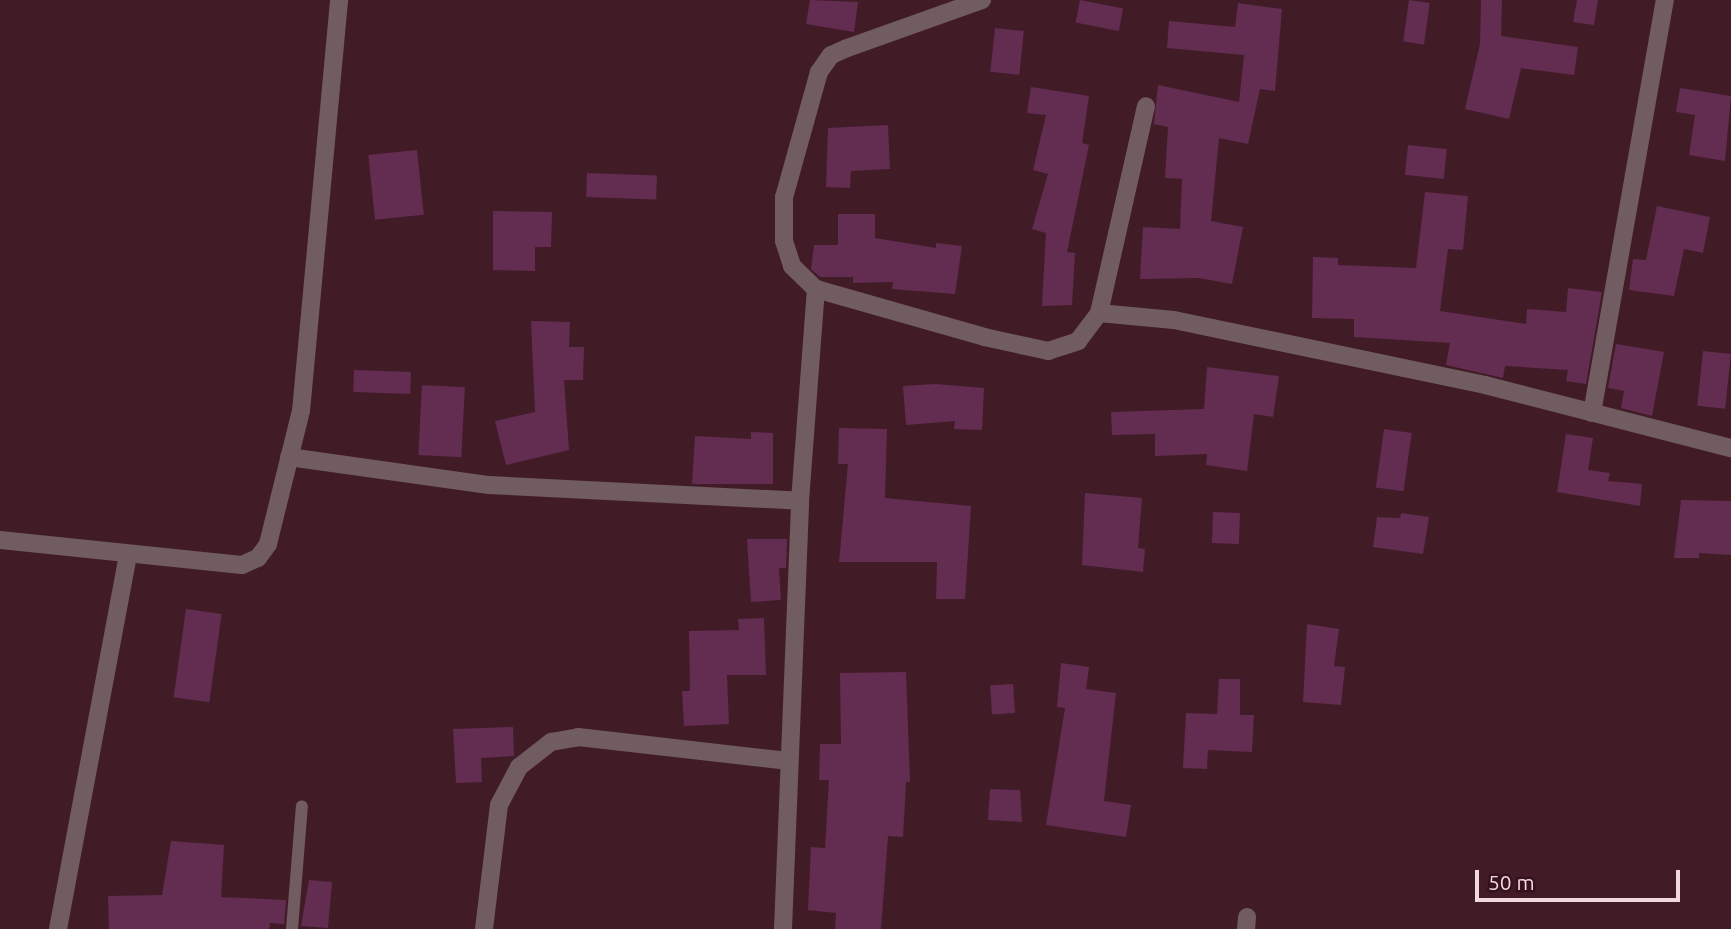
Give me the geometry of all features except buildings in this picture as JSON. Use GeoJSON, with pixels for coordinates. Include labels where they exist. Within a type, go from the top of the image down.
{"type":"FeatureCollection","features":[{"type":"Feature","properties":{"kind":"street"},"geometry":{"type":"LineString","coordinates":[[0,540],[225,565],[243,565],[258,558],[268,544],[301,411],[339,0]]}},
{"type":"Feature","properties":{"kind":"street"},"geometry":{"type":"LineString","coordinates":[[982,0],[831,55],[819,72],[784,197],[784,241],[792,266],[816,289],[984,337],[1048,351],[1078,341],[1098,313],[1146,106]]}},
{"type":"Feature","properties":{"kind":"street"},"geometry":{"type":"LineString","coordinates":[[1592,413],[1665,0]]}},
{"type":"Feature","properties":{"kind":"street"},"geometry":{"type":"LineString","coordinates":[[783,929],[800,501],[816,289]]}},
{"type":"Feature","properties":{"kind":"street"},"geometry":{"type":"LineString","coordinates":[[1098,313],[1174,320],[1255,334],[1731,448]]}},
{"type":"Feature","properties":{"kind":"street"},"geometry":{"type":"LineString","coordinates":[[289,457],[489,485],[800,501]]}},
{"type":"Feature","properties":{"kind":"street"},"geometry":{"type":"LineString","coordinates":[[58,929],[128,554]]}},
{"type":"Feature","properties":{"kind":"street"},"geometry":{"type":"LineString","coordinates":[[484,929],[499,805],[519,767],[551,743],[578,737],[789,761]]}},
{"type":"Feature","properties":{"kind":"lane"},"geometry":{"type":"LineString","coordinates":[[292,929],[302,806]]}}]}
